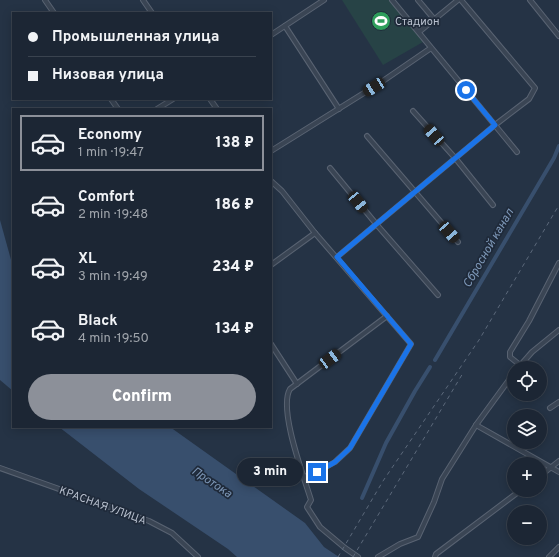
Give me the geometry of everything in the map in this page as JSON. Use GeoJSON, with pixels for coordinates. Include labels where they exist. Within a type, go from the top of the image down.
{"type":"FeatureCollection","features":[{"type":"Feature","properties":{"kind":"street"},"geometry":{"type":"LineString","coordinates":[[46,0],[53,12]]}},
{"type":"Feature","properties":{"kind":"street"},"geometry":{"type":"LineString","coordinates":[[143,0],[151,12]]}},
{"type":"Feature","properties":{"kind":"street"},"geometry":{"type":"LineString","coordinates":[[272,34],[324,0]]}},
{"type":"Feature","properties":{"kind":"street"},"geometry":{"type":"LineString","coordinates":[[392,0],[517,152]]}},
{"type":"Feature","properties":{"kind":"street"},"geometry":{"type":"LineString","coordinates":[[418,0],[434,20]]}},
{"type":"Feature","properties":{"kind":"street"},"geometry":{"type":"LineString","coordinates":[[419,32],[458,0]]}},
{"type":"Feature","properties":{"kind":"street"},"geometry":{"type":"LineString","coordinates":[[337,257],[495,125],[529,99],[534,88],[461,0]]}},
{"type":"Feature","properties":{"kind":"street"},"geometry":{"type":"LineString","coordinates":[[530,0],[559,36]]}},
{"type":"Feature","properties":{"kind":"street"},"geometry":{"type":"LineString","coordinates":[[284,26],[338,110]]}},
{"type":"Feature","properties":{"kind":"street"},"geometry":{"type":"LineString","coordinates":[[272,150],[338,110],[432,48]]}},
{"type":"Feature","properties":{"kind":"street"},"geometry":{"type":"LineString","coordinates":[[159,108],[171,100]]}},
{"type":"Feature","properties":{"kind":"street"},"geometry":{"type":"LineString","coordinates":[[413,111],[456,159],[493,205]]}},
{"type":"Feature","properties":{"kind":"street"},"geometry":{"type":"LineString","coordinates":[[366,136],[458,242]]}},
{"type":"Feature","properties":{"kind":"street"},"geometry":{"type":"LineString","coordinates":[[330,168],[438,295]]}},
{"type":"Feature","properties":{"kind":"street"},"geometry":{"type":"LineString","coordinates":[[272,182],[282,191],[315,233],[411,344],[350,448],[335,462],[304,477]]}},
{"type":"Feature","properties":{"kind":"street"},"geometry":{"type":"LineString","coordinates":[[272,264],[315,233]]}},
{"type":"Feature","properties":{"kind":"street"},"geometry":{"type":"LineString","coordinates":[[514,361],[510,357],[510,352],[529,321],[559,263]]}},
{"type":"Feature","properties":{"kind":"street"},"geometry":{"type":"LineString","coordinates":[[358,557],[320,527],[307,507],[311,500],[290,431],[287,393],[290,388],[387,316]]}},
{"type":"Feature","properties":{"kind":"street"},"geometry":{"type":"LineString","coordinates":[[524,361],[532,352],[559,330]]}},
{"type":"Feature","properties":{"kind":"street"},"geometry":{"type":"LineString","coordinates":[[272,346],[297,384]]}},
{"type":"Feature","properties":{"kind":"street"},"geometry":{"type":"LineString","coordinates":[[378,557],[400,544],[418,537],[434,502],[442,479],[476,425],[507,383]]}},
{"type":"Feature","properties":{"kind":"street"},"geometry":{"type":"LineString","coordinates":[[550,408],[559,402]]}},
{"type":"Feature","properties":{"kind":"street"},"geometry":{"type":"LineString","coordinates":[[476,425],[559,472]]}},
{"type":"Feature","properties":{"kind":"street"},"geometry":{"type":"LineString","coordinates":[[547,470],[559,462]]}},
{"type":"Feature","properties":{"kind":"street","name":"КРАСНАЯ УЛИЦА"},"geometry":{"type":"LineString","coordinates":[[0,468],[149,521],[172,533],[198,557]]}},
{"type":"Feature","properties":{"kind":"street"},"geometry":{"type":"LineString","coordinates":[[435,557],[436,554],[512,497]]}},
{"type":"Feature","properties":{"kind":"street"},"geometry":{"type":"LineString","coordinates":[[549,557],[559,547]]}},
{"type":"Feature","properties":{"kind":"green space","name":"Стадион"},"geometry":{"type":"Polygon","coordinates":[[[342,0],[390,0],[423,42],[383,65],[342,0]]]}},
{"type":"Feature","properties":{"kind":"water"},"geometry":{"type":"Polygon","coordinates":[[[0,220],[12,263],[12,390],[0,380],[0,220]]]}},
{"type":"Feature","properties":{"kind":"water","name":"Протока"},"geometry":{"type":"Polygon","coordinates":[[[60,428],[171,428],[305,523],[324,547],[339,557],[237,557],[228,549],[139,489],[60,428]]]}},
{"type":"Feature","properties":{"kind":"waterway","name":"Сбросной канал"},"geometry":{"type":"LineString","coordinates":[[435,360],[554,158],[559,146]]}},
{"type":"Feature","properties":{"kind":"waterway","name":"Сбросной канал"},"geometry":{"type":"LineString","coordinates":[[362,498],[386,443],[430,367]]}},
{"type":"Feature","properties":{"kind":"railway"},"geometry":{"type":"LineString","coordinates":[[338,557],[383,481],[479,340],[559,205]]}},
{"type":"Feature","properties":{"kind":"railway"},"geometry":{"type":"LineString","coordinates":[[353,557],[463,373]]}},
{"type":"Feature","properties":{"kind":"place","name":"Стадион"},"geometry":{"type":"Point","coordinates":[381,21]}},
{"type":"Feature","properties":{"kind":"route"},"geometry":{"type":"LineString","coordinates":[[317,472],[335,462],[350,448],[411,344],[337,257],[495,125],[466,90]]}}]}
